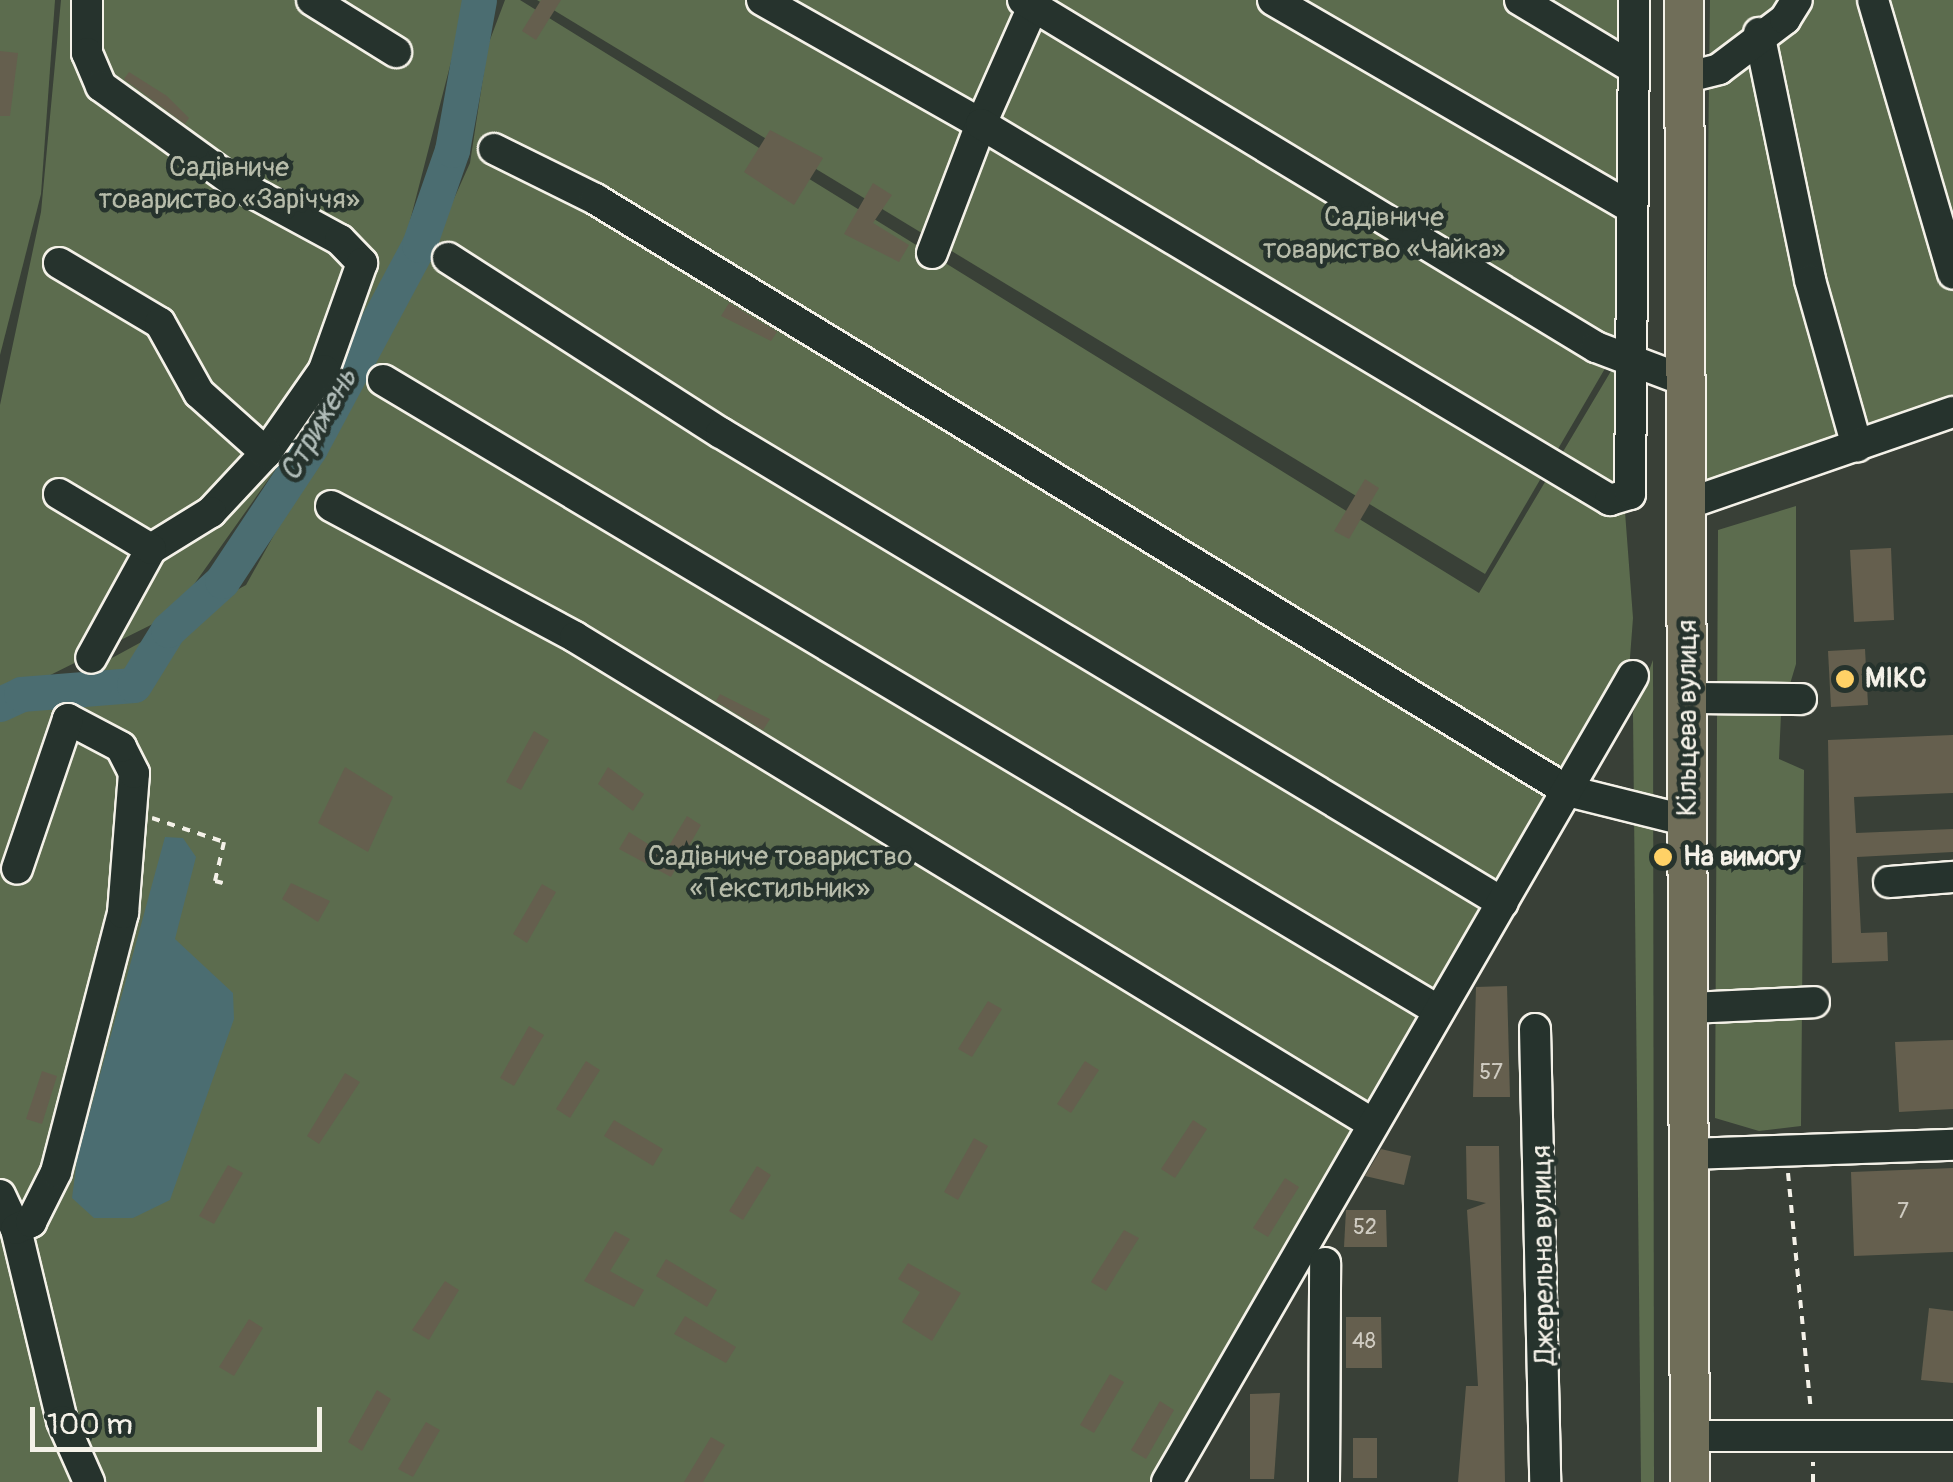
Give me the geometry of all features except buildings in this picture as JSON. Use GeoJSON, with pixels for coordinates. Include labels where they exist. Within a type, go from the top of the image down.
{"type":"FeatureCollection","features":[{"type":"Feature","properties":{"kind":"main road","name":"Кільцева вулиця"},"geometry":{"type":"LineString","coordinates":[[1684,0],[1690,1482]]}},
{"type":"Feature","properties":{"kind":"street"},"geometry":{"type":"LineString","coordinates":[[87,0],[87,53],[101,86],[237,184],[340,240],[362,263],[324,370],[266,453],[211,512],[151,549],[92,658]]}},
{"type":"Feature","properties":{"kind":"street"},"geometry":{"type":"LineString","coordinates":[[312,0],[396,52]]}},
{"type":"Feature","properties":{"kind":"street"},"geometry":{"type":"LineString","coordinates":[[762,0],[981,124],[1610,500],[1630,494],[1628,363],[1634,0]]}},
{"type":"Feature","properties":{"kind":"street"},"geometry":{"type":"LineString","coordinates":[[1273,0],[1630,207]]}},
{"type":"Feature","properties":{"kind":"street"},"geometry":{"type":"LineString","coordinates":[[1520,0],[1633,68]]}},
{"type":"Feature","properties":{"kind":"street"},"geometry":{"type":"LineString","coordinates":[[1684,78],[1719,69],[1760,33],[1785,19],[1796,0]]}},
{"type":"Feature","properties":{"kind":"street"},"geometry":{"type":"LineString","coordinates":[[1873,0],[1953,274]]}},
{"type":"Feature","properties":{"kind":"street"},"geometry":{"type":"LineString","coordinates":[[932,253],[1030,2],[1628,363],[1686,382]]}},
{"type":"Feature","properties":{"kind":"street"},"geometry":{"type":"LineString","coordinates":[[1760,33],[1810,280],[1857,446]]}},
{"type":"Feature","properties":{"kind":"street"},"geometry":{"type":"LineString","coordinates":[[494,149],[595,199],[1568,791],[1688,821]]}},
{"type":"Feature","properties":{"kind":"street"},"geometry":{"type":"LineString","coordinates":[[448,258],[721,433],[1503,902]]}},
{"type":"Feature","properties":{"kind":"street"},"geometry":{"type":"LineString","coordinates":[[59,263],[160,322],[198,394],[266,453]]}},
{"type":"Feature","properties":{"kind":"street"},"geometry":{"type":"LineString","coordinates":[[383,380],[1439,1011]]}},
{"type":"Feature","properties":{"kind":"street"},"geometry":{"type":"LineString","coordinates":[[1687,504],[1953,412]]}},
{"type":"Feature","properties":{"kind":"street"},"geometry":{"type":"LineString","coordinates":[[59,494],[151,549]]}},
{"type":"Feature","properties":{"kind":"street"},"geometry":{"type":"LineString","coordinates":[[331,506],[574,638],[1373,1124]]}},
{"type":"Feature","properties":{"kind":"street"},"geometry":{"type":"LineString","coordinates":[[1166,1482],[1633,676]]}},
{"type":"Feature","properties":{"kind":"street"},"geometry":{"type":"LineString","coordinates":[[1686,698],[1802,699]]}},
{"type":"Feature","properties":{"kind":"street"},"geometry":{"type":"LineString","coordinates":[[16,1228],[31,1222],[56,1172],[86,1076],[123,913],[132,758],[68,719],[18,869]]}},
{"type":"Feature","properties":{"kind":"street"},"geometry":{"type":"LineString","coordinates":[[1890,882],[1953,877]]}},
{"type":"Feature","properties":{"kind":"street"},"geometry":{"type":"LineString","coordinates":[[1689,1008],[1814,1002]]}},
{"type":"Feature","properties":{"kind":"street","name":"Джерельна вулиця"},"geometry":{"type":"LineString","coordinates":[[1535,1029],[1545,1482]]}},
{"type":"Feature","properties":{"kind":"street"},"geometry":{"type":"LineString","coordinates":[[1690,1154],[1953,1145]]}},
{"type":"Feature","properties":{"kind":"street"},"geometry":{"type":"LineString","coordinates":[[0,1195],[16,1228],[62,1421],[88,1482]]}},
{"type":"Feature","properties":{"kind":"street"},"geometry":{"type":"LineString","coordinates":[[1324,1263],[1324,1482]]}},
{"type":"Feature","properties":{"kind":"street"},"geometry":{"type":"LineString","coordinates":[[1691,1436],[1953,1436]]}},
{"type":"Feature","properties":{"kind":"path"},"geometry":{"type":"LineString","coordinates":[[130,813],[216,835],[224,842],[215,881],[223,884]]}},
{"type":"Feature","properties":{"kind":"path"},"geometry":{"type":"LineString","coordinates":[[1786,1150],[1813,1436]]}},
{"type":"Feature","properties":{"kind":"green space"},"geometry":{"type":"Polygon","coordinates":[[[0,0],[55,0],[41,194],[0,355],[0,0]]]}},
{"type":"Feature","properties":{"kind":"green space","name":"Садівниче товариство «Заріччя»"},"geometry":{"type":"Polygon","coordinates":[[[61,0],[467,0],[403,248],[322,404],[173,614],[0,700],[0,405],[41,212],[61,0]]]}},
{"type":"Feature","properties":{"kind":"green space","name":"Садівниче товариство «Текстильник»"},"geometry":{"type":"Polygon","coordinates":[[[505,0],[520,0],[1479,593],[1614,366],[1633,618],[1626,710],[1158,1482],[0,1482],[0,719],[246,585],[421,272],[470,163],[488,45],[505,0]]]}},
{"type":"Feature","properties":{"kind":"green space","name":"Садівниче товариство «Чайка»"},"geometry":{"type":"Polygon","coordinates":[[[537,0],[1624,0],[1621,341],[1485,574],[537,0]]]}},
{"type":"Feature","properties":{"kind":"green space"},"geometry":{"type":"Polygon","coordinates":[[[1710,0],[1953,0],[1953,421],[1704,505],[1710,0]]]}},
{"type":"Feature","properties":{"kind":"green space"},"geometry":{"type":"Polygon","coordinates":[[[1796,506],[1796,664],[1781,714],[1779,759],[1804,770],[1801,1126],[1759,1131],[1715,1118],[1718,530],[1796,506]]]}},
{"type":"Feature","properties":{"kind":"green space"},"geometry":{"type":"Polygon","coordinates":[[[1653,660],[1654,1482],[1641,1482],[1633,713],[1653,660]]]}},
{"type":"Feature","properties":{"kind":"water"},"geometry":{"type":"Polygon","coordinates":[[[165,837],[183,838],[196,857],[175,939],[233,993],[234,1019],[170,1200],[133,1218],[94,1218],[72,1198],[77,1159],[165,837]]]}},
{"type":"Feature","properties":{"kind":"waterway","name":"Стрижень"},"geometry":{"type":"LineString","coordinates":[[0,704],[21,694],[134,685],[168,630],[222,581],[310,448],[419,245],[452,150],[479,0]]}},
{"type":"Feature","properties":{"kind":"place","name":"МІКС"},"geometry":{"type":"Point","coordinates":[1845,679]}},
{"type":"Feature","properties":{"kind":"place","name":"На вимогу"},"geometry":{"type":"Point","coordinates":[1663,857]}}]}
